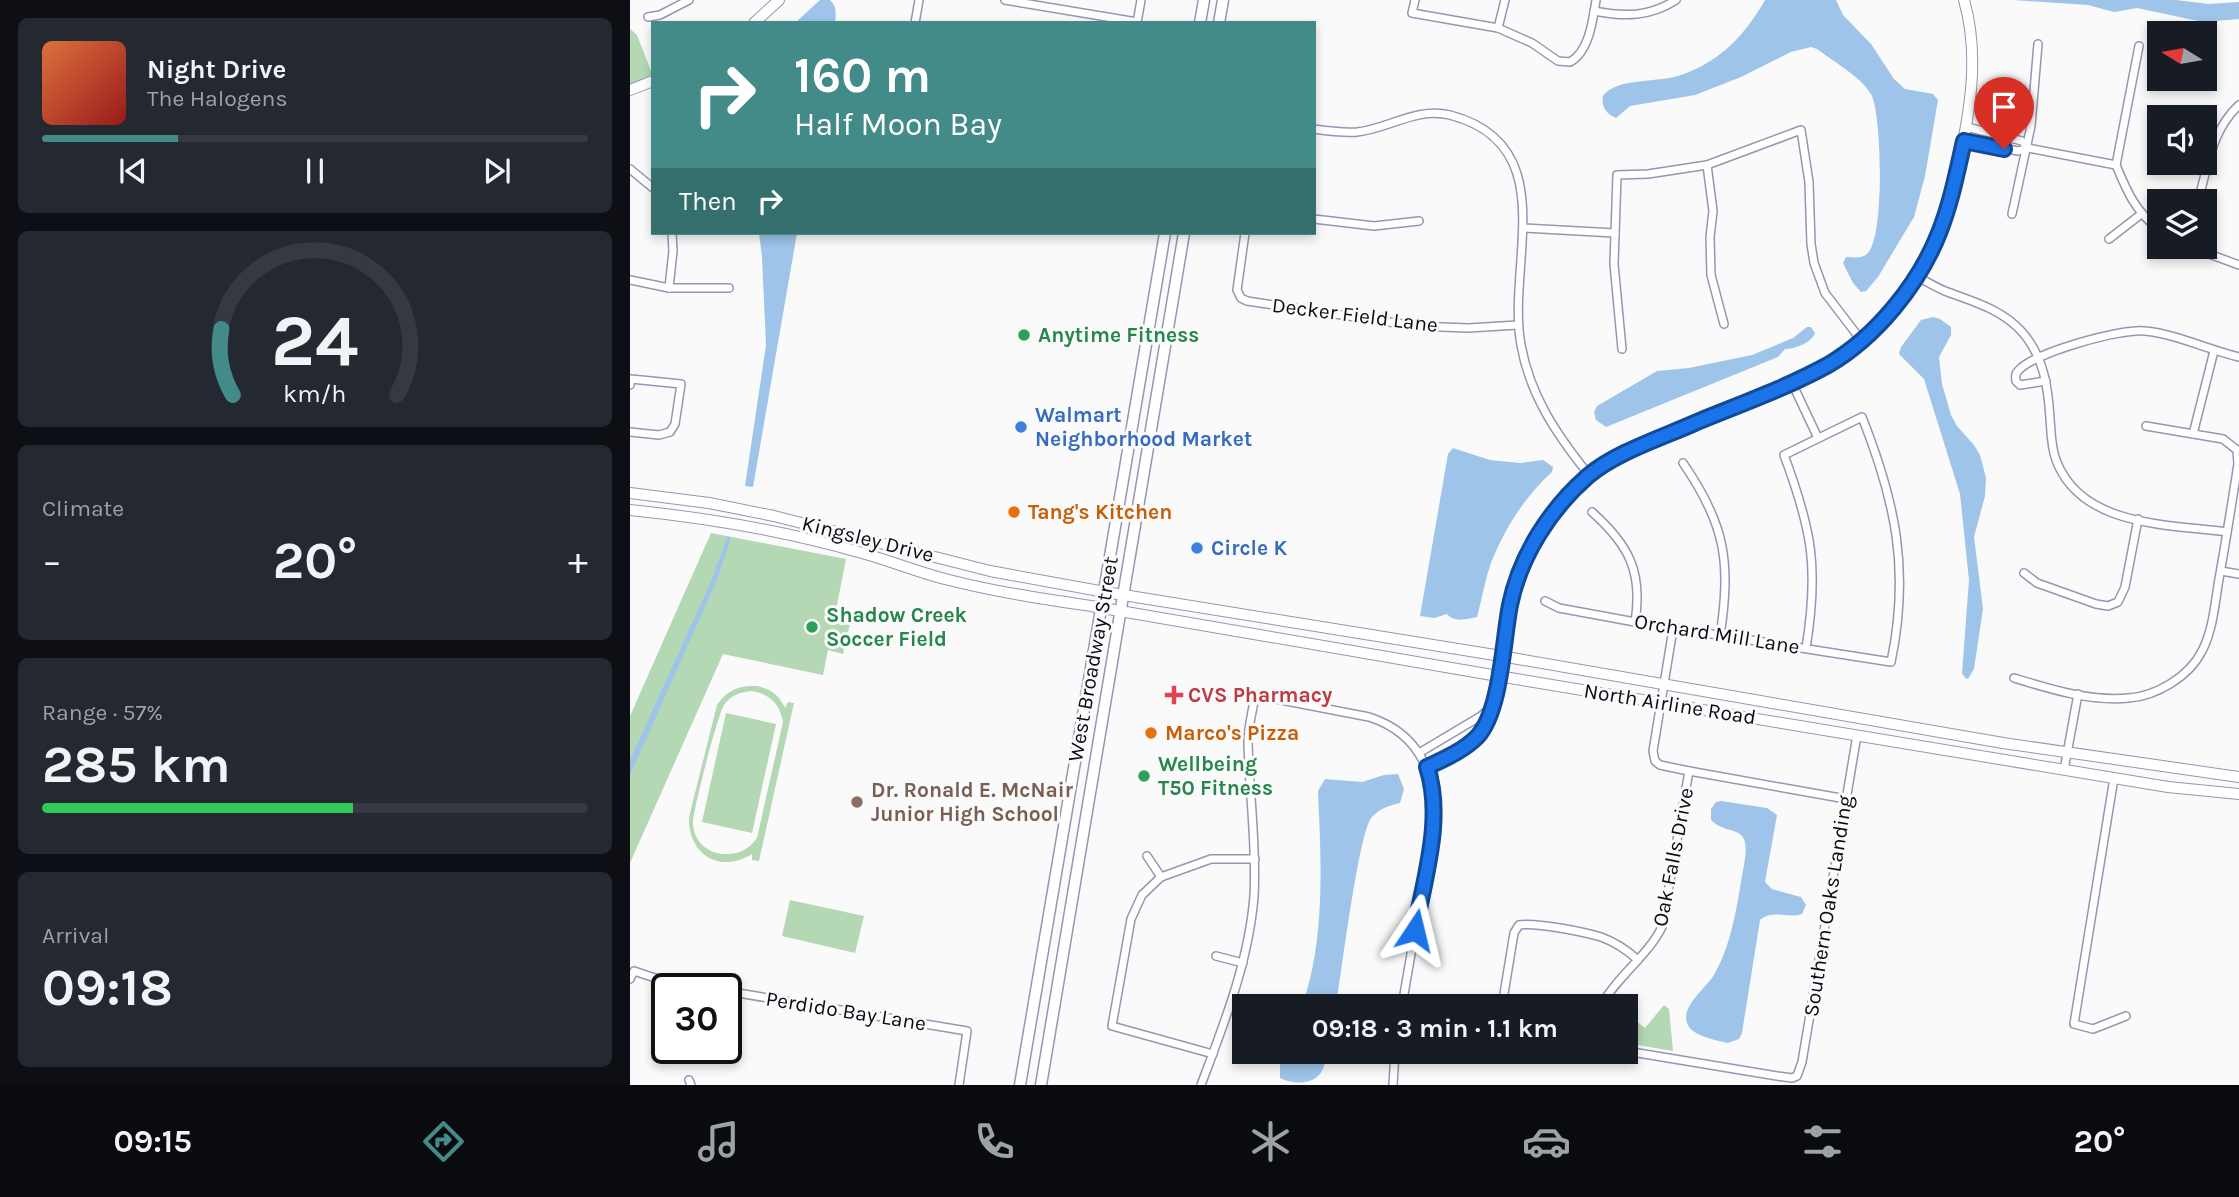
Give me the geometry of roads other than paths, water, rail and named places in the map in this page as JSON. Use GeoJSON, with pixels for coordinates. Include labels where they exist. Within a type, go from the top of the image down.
{"type":"FeatureCollection","features":[{"type":"Feature","properties":{"kind":"main road"},"geometry":{"type":"LineString","coordinates":[[756,21],[779,0]]}},
{"type":"Feature","properties":{"kind":"main road"},"geometry":{"type":"LineString","coordinates":[[1200,21],[1204,0]]}},
{"type":"Feature","properties":{"kind":"main road"},"geometry":{"type":"LineString","coordinates":[[1219,21],[1223,0]]}},
{"type":"Feature","properties":{"kind":"main road"},"geometry":{"type":"LineString","coordinates":[[1498,676],[1511,602],[1525,560],[1550,516],[1589,475],[1631,450],[1792,383],[1830,363],[1861,340],[1890,312],[1916,276],[1941,228],[1951,197],[1972,99],[1973,56],[1964,0]]}},
{"type":"Feature","properties":{"kind":"main road"},"geometry":{"type":"LineString","coordinates":[[630,90],[651,82]]}},
{"type":"Feature","properties":{"kind":"main road","name":"West Broadway Street"},"geometry":{"type":"LineString","coordinates":[[1020,1085],[1165,235]]}},
{"type":"Feature","properties":{"kind":"main road","name":"West Broadway Street"},"geometry":{"type":"LineString","coordinates":[[1041,1085],[1184,235]]}},
{"type":"Feature","properties":{"kind":"main road","name":"Kingsley Drive"},"geometry":{"type":"LineString","coordinates":[[630,493],[709,503],[774,516],[865,537],[990,571],[1105,592]]}},
{"type":"Feature","properties":{"kind":"main road"},"geometry":{"type":"LineString","coordinates":[[706,520],[709,503]]}},
{"type":"Feature","properties":{"kind":"main road","name":"Kingsley Drive"},"geometry":{"type":"LineString","coordinates":[[630,510],[706,520],[861,552],[948,580],[986,589],[1102,608]]}},
{"type":"Feature","properties":{"kind":"main road"},"geometry":{"type":"LineString","coordinates":[[861,552],[865,537]]}},
{"type":"Feature","properties":{"kind":"main road","name":"North Airline Road"},"geometry":{"type":"LineString","coordinates":[[1105,592],[2067,752],[2239,777]]}},
{"type":"Feature","properties":{"kind":"main road","name":"North Airline Road"},"geometry":{"type":"LineString","coordinates":[[1102,608],[2064,770],[2168,787],[2239,794]]}},
{"type":"Feature","properties":{"kind":"main road"},"geometry":{"type":"LineString","coordinates":[[1344,650],[1347,631]]}},
{"type":"Feature","properties":{"kind":"main road"},"geometry":{"type":"LineString","coordinates":[[1090,681],[1088,728],[1093,735],[1099,736]]}},
{"type":"Feature","properties":{"kind":"street"},"geometry":{"type":"LineString","coordinates":[[648,17],[660,15],[689,0]]}},
{"type":"Feature","properties":{"kind":"street"},"geometry":{"type":"LineString","coordinates":[[915,21],[919,0]]}},
{"type":"Feature","properties":{"kind":"street"},"geometry":{"type":"LineString","coordinates":[[1005,0],[1126,21]]}},
{"type":"Feature","properties":{"kind":"street"},"geometry":{"type":"LineString","coordinates":[[1137,21],[1141,0]]}},
{"type":"Feature","properties":{"kind":"street"},"geometry":{"type":"LineString","coordinates":[[1415,0],[1412,13],[1498,28],[1532,43],[1558,61],[1570,62],[1577,58],[1583,49],[1596,0]]}},
{"type":"Feature","properties":{"kind":"street"},"geometry":{"type":"LineString","coordinates":[[1498,28],[1505,0]]}},
{"type":"Feature","properties":{"kind":"street"},"geometry":{"type":"LineString","coordinates":[[1594,11],[1637,15],[1656,11],[1676,0]]}},
{"type":"Feature","properties":{"kind":"street"},"geometry":{"type":"LineString","coordinates":[[2012,214],[2028,148],[2038,44]]}},
{"type":"Feature","properties":{"kind":"street"},"geometry":{"type":"LineString","coordinates":[[2138,46],[2116,165],[2140,215],[2147,221]]}},
{"type":"Feature","properties":{"kind":"street"},"geometry":{"type":"LineString","coordinates":[[2200,189],[2211,148],[2220,130],[2239,105]]}},
{"type":"Feature","properties":{"kind":"street"},"geometry":{"type":"LineString","coordinates":[[1316,128],[1359,132],[1414,116],[1440,113],[1476,125],[1505,150],[1519,176],[1522,188],[1523,228],[1518,325],[1524,361],[1543,410],[1558,435],[1589,475]]}},
{"type":"Feature","properties":{"kind":"street"},"geometry":{"type":"LineString","coordinates":[[1967,127],[2022,141],[2028,148]]}},
{"type":"Feature","properties":{"kind":"street"},"geometry":{"type":"LineString","coordinates":[[1622,349],[1615,274],[1617,175],[1648,174],[1707,165],[1801,130],[1809,182],[1814,263],[1825,293],[1861,340]]}},
{"type":"Feature","properties":{"kind":"street"},"geometry":{"type":"LineString","coordinates":[[1964,141],[2018,152],[2028,148],[2116,165]]}},
{"type":"Feature","properties":{"kind":"street"},"geometry":{"type":"LineString","coordinates":[[1707,165],[1713,211],[1710,237],[1711,275],[1724,324]]}},
{"type":"Feature","properties":{"kind":"street"},"geometry":{"type":"LineString","coordinates":[[630,169],[651,186]]}},
{"type":"Feature","properties":{"kind":"street"},"geometry":{"type":"LineString","coordinates":[[2109,239],[2140,215]]}},
{"type":"Feature","properties":{"kind":"street"},"geometry":{"type":"LineString","coordinates":[[1316,219],[1374,226],[1419,221]]}},
{"type":"Feature","properties":{"kind":"street"},"geometry":{"type":"LineString","coordinates":[[1523,228],[1615,233]]}},
{"type":"Feature","properties":{"kind":"street"},"geometry":{"type":"LineString","coordinates":[[669,288],[672,235]]}},
{"type":"Feature","properties":{"kind":"street","name":"Decker Field Lane"},"geometry":{"type":"LineString","coordinates":[[1245,235],[1237,283],[1238,293],[1247,301],[1387,323],[1468,328],[1518,325]]}},
{"type":"Feature","properties":{"kind":"street"},"geometry":{"type":"LineString","coordinates":[[2217,257],[2239,265]]}},
{"type":"Feature","properties":{"kind":"street"},"geometry":{"type":"LineString","coordinates":[[1916,276],[1941,289],[1985,305],[2006,317],[2025,335],[2039,358],[2046,381],[2055,458],[2077,493],[2094,506],[2111,513],[2227,532]]}},
{"type":"Feature","properties":{"kind":"street"},"geometry":{"type":"LineString","coordinates":[[630,280],[669,288],[729,288]]}},
{"type":"Feature","properties":{"kind":"street"},"geometry":{"type":"LineString","coordinates":[[2046,381],[2025,385],[2016,381],[2018,371],[2039,358],[2106,335],[2135,330],[2162,334],[2239,357]]}},
{"type":"Feature","properties":{"kind":"street"},"geometry":{"type":"LineString","coordinates":[[2193,434],[2214,351]]}},
{"type":"Feature","properties":{"kind":"street"},"geometry":{"type":"LineString","coordinates":[[630,384],[631,379],[681,384],[675,424],[670,432],[659,435],[630,432]]}},
{"type":"Feature","properties":{"kind":"street"},"geometry":{"type":"LineString","coordinates":[[1792,383],[1818,438],[1784,455],[1802,504],[1811,551],[1814,591],[1806,648]]}},
{"type":"Feature","properties":{"kind":"street","name":"Orchard Mill Lane"},"geometry":{"type":"LineString","coordinates":[[1545,601],[1559,608],[1673,629],[1891,662],[1900,607],[1897,529],[1880,461],[1862,417],[1818,438]]}},
{"type":"Feature","properties":{"kind":"street"},"geometry":{"type":"LineString","coordinates":[[2014,678],[2078,694],[2107,699],[2129,699],[2151,694],[2174,680],[2192,666],[2202,652],[2211,629],[2238,464],[2237,450],[2223,439],[2147,426]]}},
{"type":"Feature","properties":{"kind":"street"},"geometry":{"type":"LineString","coordinates":[[1683,463],[1709,507],[1721,539],[1727,579],[1720,636]]}},
{"type":"Feature","properties":{"kind":"street"},"geometry":{"type":"LineString","coordinates":[[1592,512],[1620,540],[1630,560],[1637,595],[1634,622]]}},
{"type":"Feature","properties":{"kind":"street"},"geometry":{"type":"LineString","coordinates":[[2024,573],[2037,583],[2096,604],[2108,606],[2118,602],[2125,587],[2138,519]]}},
{"type":"Feature","properties":{"kind":"street"},"geometry":{"type":"LineString","coordinates":[[2221,571],[2239,574]]}},
{"type":"Feature","properties":{"kind":"street"},"geometry":{"type":"LineString","coordinates":[[1673,629],[1653,751],[1655,761],[1660,765],[1689,771],[1846,799]]}},
{"type":"Feature","properties":{"kind":"street"},"geometry":{"type":"LineString","coordinates":[[1427,767],[1456,753],[1477,737],[1489,717],[1498,676]]}},
{"type":"Feature","properties":{"kind":"street"},"geometry":{"type":"LineString","coordinates":[[2064,770],[2078,694]]}},
{"type":"Feature","properties":{"kind":"street"},"geometry":{"type":"LineString","coordinates":[[1201,1085],[1243,963],[1254,898],[1255,859],[1248,739],[1255,695],[1383,721],[1406,738],[1427,767],[1432,783],[1435,815],[1404,994]]}},
{"type":"Feature","properties":{"kind":"street"},"geometry":{"type":"LineString","coordinates":[[1419,753],[1481,716],[1492,706]]}},
{"type":"Feature","properties":{"kind":"street","name":"Southern Oaks Landing"},"geometry":{"type":"LineString","coordinates":[[1638,1053],[1777,1076],[1797,1076],[1802,1062],[1857,736]]}},
{"type":"Feature","properties":{"kind":"street","name":"Oak Falls Drive"},"geometry":{"type":"LineString","coordinates":[[1610,994],[1657,939],[1662,927],[1689,771]]}},
{"type":"Feature","properties":{"kind":"street"},"geometry":{"type":"LineString","coordinates":[[2115,778],[2074,1024],[2093,1029],[2126,1016]]}},
{"type":"Feature","properties":{"kind":"street"},"geometry":{"type":"LineString","coordinates":[[1147,856],[1161,877]]}},
{"type":"Feature","properties":{"kind":"street"},"geometry":{"type":"LineString","coordinates":[[1213,1054],[1112,1026],[1131,919],[1142,895],[1161,877],[1211,859],[1255,859]]}},
{"type":"Feature","properties":{"kind":"street"},"geometry":{"type":"LineString","coordinates":[[1504,994],[1514,933],[1519,925],[1535,925],[1601,937],[1626,950],[1638,960]]}},
{"type":"Feature","properties":{"kind":"street"},"geometry":{"type":"LineString","coordinates":[[1216,956],[1243,963]]}},
{"type":"Feature","properties":{"kind":"street"},"geometry":{"type":"LineString","coordinates":[[632,975],[651,978]]}},
{"type":"Feature","properties":{"kind":"street","name":"Perdido Bay Lane"},"geometry":{"type":"LineString","coordinates":[[742,994],[967,1031],[959,1085]]}},
{"type":"Feature","properties":{"kind":"street"},"geometry":{"type":"LineString","coordinates":[[1393,1085],[1394,1064]]}},
{"type":"Feature","properties":{"kind":"water"},"geometry":{"type":"Polygon","coordinates":[[[820,0],[830,0],[835,10],[835,21],[797,21],[820,0]]]}},
{"type":"Feature","properties":{"kind":"water"},"geometry":{"type":"Polygon","coordinates":[[[1765,0],[1836,0],[1843,15],[1871,44],[1894,79],[1905,89],[1933,94],[1938,100],[1925,176],[1914,217],[1878,277],[1866,291],[1861,292],[1853,283],[1843,263],[1846,257],[1865,256],[1873,244],[1879,202],[1878,125],[1871,94],[1839,64],[1811,47],[1791,52],[1741,77],[1695,95],[1630,106],[1616,118],[1605,109],[1603,96],[1609,90],[1628,83],[1681,75],[1720,54],[1749,25],[1765,0]]]}},
{"type":"Feature","properties":{"kind":"water"},"geometry":{"type":"Polygon","coordinates":[[[2013,0],[2176,0],[2209,4],[2239,2],[2239,19],[2198,21],[2137,8],[2114,12],[2088,5],[2013,0]]]}},
{"type":"Feature","properties":{"kind":"water"},"geometry":{"type":"Polygon","coordinates":[[[759,235],[797,235],[753,487],[745,486],[766,345],[759,235]]]}},
{"type":"Feature","properties":{"kind":"water"},"geometry":{"type":"Polygon","coordinates":[[[1933,317],[1951,327],[1951,335],[1939,357],[1942,384],[1951,415],[1980,455],[1986,478],[1985,496],[1974,537],[1983,609],[1974,669],[1968,679],[1962,673],[1969,580],[1960,494],[1924,379],[1899,354],[1901,347],[1921,320],[1933,317]]]}},
{"type":"Feature","properties":{"kind":"water"},"geometry":{"type":"Polygon","coordinates":[[[1811,327],[1815,333],[1810,340],[1798,347],[1785,349],[1778,357],[1606,427],[1596,420],[1594,412],[1597,406],[1657,371],[1689,368],[1752,355],[1793,338],[1811,327]]]}},
{"type":"Feature","properties":{"kind":"water"},"geometry":{"type":"Polygon","coordinates":[[[1453,448],[1490,460],[1520,463],[1543,460],[1553,467],[1552,472],[1516,514],[1502,538],[1489,569],[1477,617],[1461,620],[1447,614],[1434,618],[1420,616],[1448,454],[1453,448]]]}},
{"type":"Feature","properties":{"kind":"water"},"geometry":{"type":"Polygon","coordinates":[[[728,536],[731,538],[717,580],[630,775],[630,760],[708,588],[728,536]]]}},
{"type":"Feature","properties":{"kind":"water"},"geometry":{"type":"Polygon","coordinates":[[[1398,774],[1404,789],[1400,803],[1378,812],[1367,827],[1356,874],[1338,994],[1306,994],[1315,954],[1320,900],[1318,791],[1325,779],[1362,782],[1398,774]]]}},
{"type":"Feature","properties":{"kind":"water"},"geometry":{"type":"Polygon","coordinates":[[[1716,802],[1767,808],[1777,815],[1765,882],[1772,889],[1801,897],[1806,905],[1802,914],[1770,915],[1760,920],[1742,1033],[1739,1039],[1728,1043],[1704,1037],[1693,1031],[1686,1016],[1691,1003],[1715,973],[1727,946],[1745,859],[1746,847],[1741,835],[1711,820],[1711,809],[1716,802]]]}},
{"type":"Feature","properties":{"kind":"water"},"geometry":{"type":"Polygon","coordinates":[[[1280,1064],[1325,1064],[1319,1075],[1311,1081],[1280,1078],[1280,1064]]]}},
{"type":"Feature","properties":{"kind":"place","name":"Anytime Fitness"},"geometry":{"type":"Point","coordinates":[1024,335]}},
{"type":"Feature","properties":{"kind":"place","name":"Walmart Neighborhood Market"},"geometry":{"type":"Point","coordinates":[1021,427]}},
{"type":"Feature","properties":{"kind":"place","name":"Tang's Kitchen"},"geometry":{"type":"Point","coordinates":[1014,512]}},
{"type":"Feature","properties":{"kind":"place","name":"Circle K"},"geometry":{"type":"Point","coordinates":[1197,548]}},
{"type":"Feature","properties":{"kind":"place","name":"Shadow Creek Soccer Field"},"geometry":{"type":"Point","coordinates":[812,627]}},
{"type":"Feature","properties":{"kind":"place","name":"CVS Pharmacy"},"geometry":{"type":"Point","coordinates":[1174,695]}},
{"type":"Feature","properties":{"kind":"place","name":"Marco's Pizza"},"geometry":{"type":"Point","coordinates":[1151,733]}},
{"type":"Feature","properties":{"kind":"place","name":"Wellbeing T50 Fitness"},"geometry":{"type":"Point","coordinates":[1144,776]}},
{"type":"Feature","properties":{"kind":"place","name":"Dr. Ronald E. McNair Junior High School"},"geometry":{"type":"Point","coordinates":[857,802]}}]}
